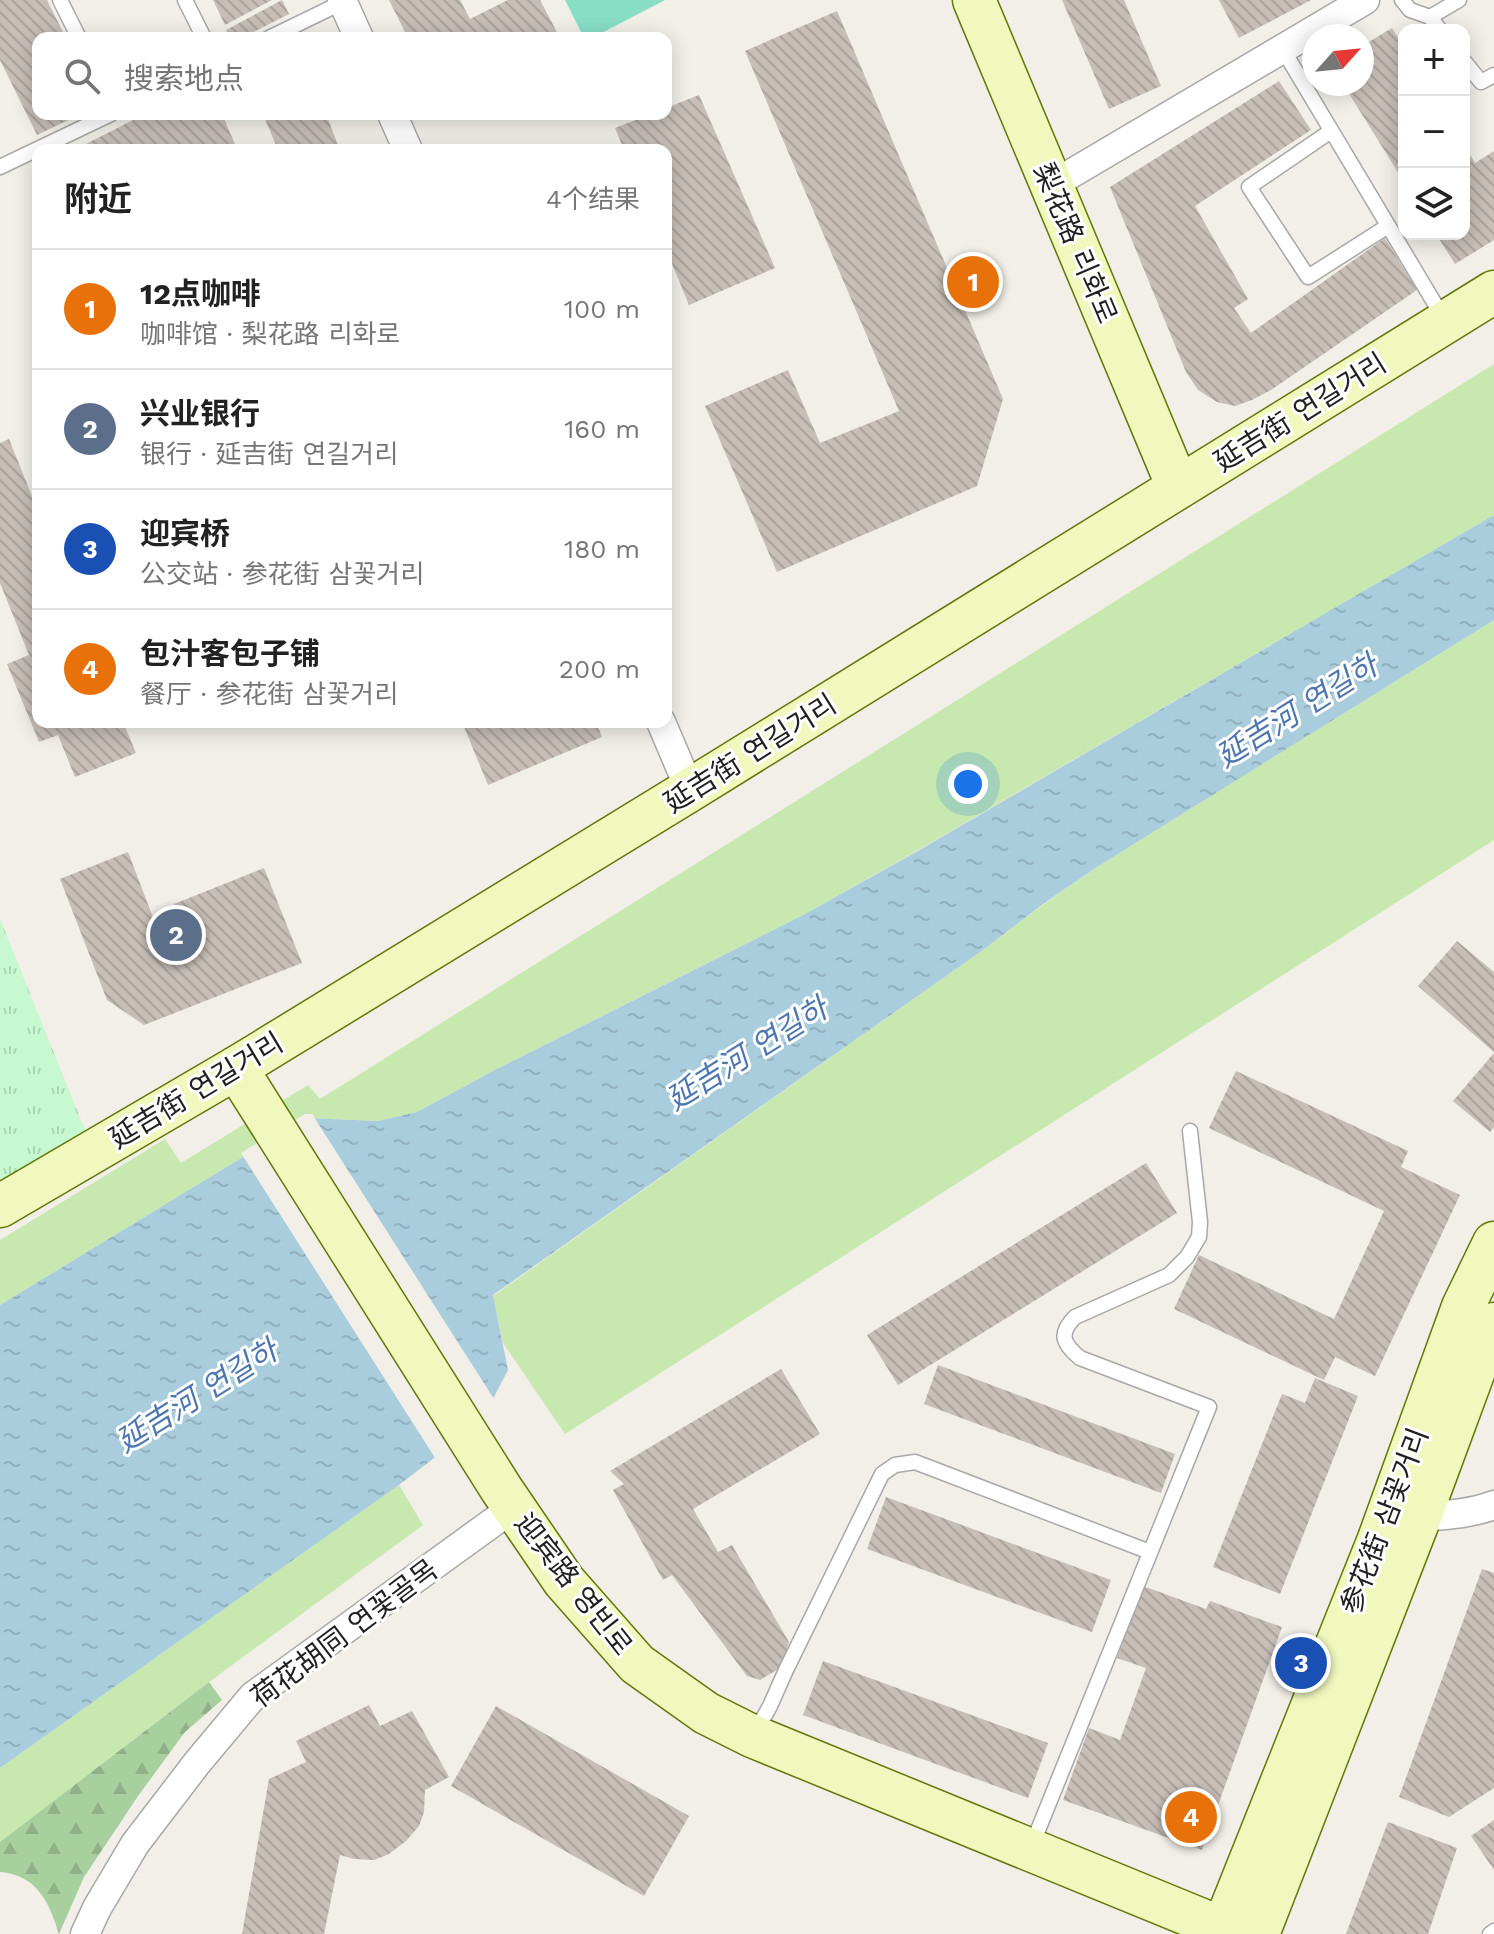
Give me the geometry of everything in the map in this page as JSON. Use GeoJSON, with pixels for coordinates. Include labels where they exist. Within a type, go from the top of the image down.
{"type":"FeatureCollection","features":[{"type":"Feature","properties":{"kind":"street","name":"梨花路 리화로"},"geometry":{"type":"LineString","coordinates":[[974,0],[1178,487]]}},
{"type":"Feature","properties":{"kind":"street"},"geometry":{"type":"LineString","coordinates":[[1052,185],[1365,0]]}},
{"type":"Feature","properties":{"kind":"street"},"geometry":{"type":"LineString","coordinates":[[343,1],[356,32]]}},
{"type":"Feature","properties":{"kind":"street"},"geometry":{"type":"LineString","coordinates":[[395,120],[405,144]]}},
{"type":"Feature","properties":{"kind":"street","name":"延吉街 연길거리"},"geometry":{"type":"LineString","coordinates":[[0,1206],[244,1080],[690,790],[1494,292]]}},
{"type":"Feature","properties":{"kind":"street"},"geometry":{"type":"LineString","coordinates":[[664,728],[690,790]]}},
{"type":"Feature","properties":{"kind":"street","name":"迎宾路 영빈로"},"geometry":{"type":"LineString","coordinates":[[244,1080],[514,1507],[564,1581],[637,1664],[706,1713],[752,1736],[1234,1933]]}},
{"type":"Feature","properties":{"kind":"street","name":"参花街 삼꽃거리"},"geometry":{"type":"LineString","coordinates":[[1234,1933],[1463,1307],[1494,1243]]}},
{"type":"Feature","properties":{"kind":"street","name":"参花街 삼꽃거리"},"geometry":{"type":"LineString","coordinates":[[1234,1933],[1420,1517],[1494,1324]]}},
{"type":"Feature","properties":{"kind":"street"},"geometry":{"type":"LineString","coordinates":[[1420,1517],[1482,1510],[1494,1505]]}},
{"type":"Feature","properties":{"kind":"street","name":"荷花胡同 연꽃골목"},"geometry":{"type":"LineString","coordinates":[[85,1934],[135,1844],[253,1696],[514,1507]]}},
{"type":"Feature","properties":{"kind":"lane"},"geometry":{"type":"LineString","coordinates":[[60,0],[76,32]]}},
{"type":"Feature","properties":{"kind":"lane"},"geometry":{"type":"LineString","coordinates":[[185,0],[201,32]]}},
{"type":"Feature","properties":{"kind":"lane"},"geometry":{"type":"LineString","coordinates":[[1402,0],[1410,10],[1430,17],[1435,24]]}},
{"type":"Feature","properties":{"kind":"lane"},"geometry":{"type":"LineString","coordinates":[[1430,17],[1459,0]]}},
{"type":"Feature","properties":{"kind":"lane"},"geometry":{"type":"LineString","coordinates":[[281,32],[343,1]]}},
{"type":"Feature","properties":{"kind":"lane"},"geometry":{"type":"LineString","coordinates":[[1282,48],[1446,322]]}},
{"type":"Feature","properties":{"kind":"lane"},"geometry":{"type":"LineString","coordinates":[[1470,68],[1481,82],[1494,75]]}},
{"type":"Feature","properties":{"kind":"lane"},"geometry":{"type":"LineString","coordinates":[[48,144],[98,120]]}},
{"type":"Feature","properties":{"kind":"lane"},"geometry":{"type":"LineString","coordinates":[[1331,131],[1249,187],[1308,277],[1388,226]]}},
{"type":"Feature","properties":{"kind":"lane"},"geometry":{"type":"LineString","coordinates":[[0,167],[32,152]]}},
{"type":"Feature","properties":{"kind":"lane"},"geometry":{"type":"LineString","coordinates":[[1030,1850],[1209,1407],[1080,1358],[1069,1349],[1064,1337],[1066,1327],[1075,1317],[1169,1275],[1187,1257],[1199,1237],[1200,1222],[1190,1131]]}},
{"type":"Feature","properties":{"kind":"lane"},"geometry":{"type":"LineString","coordinates":[[752,1736],[770,1706],[882,1474],[895,1465],[915,1462],[1150,1552]]}},
{"type":"Feature","properties":{"kind":"green space"},"geometry":{"type":"Polygon","coordinates":[[[565,0],[665,0],[604,32],[581,32],[565,0]]]}},
{"type":"Feature","properties":{"kind":"green space"},"geometry":{"type":"Polygon","coordinates":[[[1494,364],[1494,515],[805,914],[417,1112],[378,1121],[307,1118],[0,1305],[0,1240],[165,1139],[181,1163],[308,1085],[320,1099],[1494,364]]]}},
{"type":"Feature","properties":{"kind":"green space"},"geometry":{"type":"Polygon","coordinates":[[[1494,620],[1494,840],[565,1434],[503,1343],[493,1296],[1097,867],[1494,620]]]}},
{"type":"Feature","properties":{"kind":"green space"},"geometry":{"type":"Polygon","coordinates":[[[0,919],[85,1130],[0,1182],[0,919]]]}},
{"type":"Feature","properties":{"kind":"green space"},"geometry":{"type":"Polygon","coordinates":[[[399,1485],[423,1525],[209,1682],[0,1842],[0,1768],[399,1485]]]}},
{"type":"Feature","properties":{"kind":"green space"},"geometry":{"type":"Polygon","coordinates":[[[209,1682],[222,1700],[185,1732],[138,1796],[84,1877],[59,1934],[40,1892],[23,1878],[0,1872],[0,1842],[209,1682]]]}},
{"type":"Feature","properties":{"kind":"water","name":"延吉河 연길하"},"geometry":{"type":"Polygon","coordinates":[[[1494,515],[1494,620],[1097,867],[493,1295],[508,1370],[481,1422],[399,1485],[0,1768],[0,1305],[307,1118],[378,1121],[417,1112],[805,914],[1494,515]]]}},
{"type":"Feature","properties":{"kind":"pier"},"geometry":{"type":"Polygon","coordinates":[[[305,1114],[312,1114],[496,1402],[484,1425],[437,1461],[241,1153],[305,1114]]]}},
{"type":"Feature","properties":{"kind":"building"},"geometry":{"type":"Polygon","coordinates":[[[0,0],[47,0],[63,32],[32,32],[32,120],[68,120],[37,135],[0,60],[0,0]]]}},
{"type":"Feature","properties":{"kind":"building"},"geometry":{"type":"Polygon","coordinates":[[[213,0],[272,0],[225,25],[213,0]]]}},
{"type":"Feature","properties":{"kind":"building"},"geometry":{"type":"Polygon","coordinates":[[[282,0],[289,14],[254,32],[226,30],[282,0]]]}},
{"type":"Feature","properties":{"kind":"building"},"geometry":{"type":"Polygon","coordinates":[[[389,0],[460,0],[470,19],[508,0],[540,0],[557,32],[405,32],[389,0]]]}},
{"type":"Feature","properties":{"kind":"building"},"geometry":{"type":"Polygon","coordinates":[[[1062,0],[1124,0],[1161,86],[1109,109],[1062,0]]]}},
{"type":"Feature","properties":{"kind":"building"},"geometry":{"type":"Polygon","coordinates":[[[1219,0],[1311,0],[1239,38],[1219,0]]]}},
{"type":"Feature","properties":{"kind":"building"},"geometry":{"type":"Polygon","coordinates":[[[837,11],[1003,399],[977,486],[777,572],[705,406],[788,370],[820,443],[899,411],[745,51],[837,11]]]}},
{"type":"Feature","properties":{"kind":"building"},"geometry":{"type":"Polygon","coordinates":[[[1392,28],[1398,38],[1398,172],[1350,96],[1374,96],[1374,39],[1392,28]]]}},
{"type":"Feature","properties":{"kind":"building"},"geometry":{"type":"Polygon","coordinates":[[[1279,81],[1311,130],[1195,206],[1248,299],[1234,308],[1251,333],[1385,238],[1417,290],[1271,390],[1235,406],[1217,402],[1198,390],[1186,372],[1110,187],[1279,81]]]}},
{"type":"Feature","properties":{"kind":"building"},"geometry":{"type":"Polygon","coordinates":[[[699,95],[775,268],[689,305],[672,264],[672,144],[622,144],[615,128],[636,120],[672,120],[672,106],[699,95]]]}},
{"type":"Feature","properties":{"kind":"building"},"geometry":{"type":"Polygon","coordinates":[[[133,120],[225,120],[235,144],[86,144],[133,120]]]}},
{"type":"Feature","properties":{"kind":"building"},"geometry":{"type":"Polygon","coordinates":[[[266,120],[328,120],[338,144],[276,144],[266,120]]]}},
{"type":"Feature","properties":{"kind":"building"},"geometry":{"type":"Polygon","coordinates":[[[1494,151],[1494,240],[1455,264],[1440,240],[1470,240],[1470,155],[1475,163],[1494,151]]]}},
{"type":"Feature","properties":{"kind":"building"},"geometry":{"type":"Polygon","coordinates":[[[9,439],[32,496],[32,725],[7,664],[29,655],[0,583],[0,443],[9,439]]]}},
{"type":"Feature","properties":{"kind":"building"},"geometry":{"type":"Polygon","coordinates":[[[33,728],[126,728],[136,753],[75,777],[58,735],[39,742],[33,728]]]}},
{"type":"Feature","properties":{"kind":"building"},"geometry":{"type":"Polygon","coordinates":[[[464,728],[598,728],[602,737],[488,785],[464,728]]]}},
{"type":"Feature","properties":{"kind":"building"},"geometry":{"type":"Polygon","coordinates":[[[128,852],[167,954],[190,945],[174,904],[264,868],[302,963],[144,1025],[107,1000],[60,879],[128,852]]]}},
{"type":"Feature","properties":{"kind":"building"},"geometry":{"type":"Polygon","coordinates":[[[1457,941],[1494,972],[1494,1052],[1418,986],[1457,941]]]}},
{"type":"Feature","properties":{"kind":"building"},"geometry":{"type":"Polygon","coordinates":[[[1494,1053],[1494,1127],[1490,1132],[1453,1101],[1494,1053]]]}},
{"type":"Feature","properties":{"kind":"building"},"geometry":{"type":"Polygon","coordinates":[[[1236,1071],[1408,1151],[1401,1167],[1460,1195],[1375,1376],[1335,1357],[1324,1380],[1174,1309],[1199,1255],[1334,1319],[1384,1211],[1209,1128],[1236,1071]]]}},
{"type":"Feature","properties":{"kind":"building"},"geometry":{"type":"Polygon","coordinates":[[[1146,1163],[1177,1213],[898,1385],[867,1335],[1146,1163]]]}},
{"type":"Feature","properties":{"kind":"building"},"geometry":{"type":"Polygon","coordinates":[[[938,1365],[1175,1454],[1161,1493],[924,1404],[938,1365]]]}},
{"type":"Feature","properties":{"kind":"building"},"geometry":{"type":"Polygon","coordinates":[[[781,1369],[820,1434],[693,1509],[718,1552],[732,1545],[789,1642],[782,1667],[760,1680],[747,1676],[672,1575],[663,1580],[613,1490],[624,1484],[610,1471],[781,1369]]]}},
{"type":"Feature","properties":{"kind":"building"},"geometry":{"type":"Polygon","coordinates":[[[1315,1378],[1358,1396],[1280,1594],[1213,1567],[1282,1394],[1305,1403],[1315,1378]]]}},
{"type":"Feature","properties":{"kind":"building"},"geometry":{"type":"Polygon","coordinates":[[[886,1497],[1111,1580],[1092,1632],[867,1549],[886,1497]]]}},
{"type":"Feature","properties":{"kind":"building"},"geometry":{"type":"Polygon","coordinates":[[[1482,1569],[1494,1573],[1494,1788],[1449,1817],[1399,1797],[1482,1569]]]}},
{"type":"Feature","properties":{"kind":"building"},"geometry":{"type":"Polygon","coordinates":[[[1143,1586],[1206,1609],[1210,1601],[1282,1627],[1202,1850],[1063,1800],[1089,1728],[1120,1740],[1146,1668],[1117,1658],[1143,1586]]]}},
{"type":"Feature","properties":{"kind":"building"},"geometry":{"type":"Polygon","coordinates":[[[823,1661],[1048,1743],[1028,1798],[803,1715],[823,1661]]]}},
{"type":"Feature","properties":{"kind":"building"},"geometry":{"type":"Polygon","coordinates":[[[369,1705],[380,1726],[412,1711],[449,1777],[425,1790],[424,1812],[419,1826],[389,1854],[374,1860],[340,1855],[324,1934],[242,1934],[269,1779],[306,1762],[296,1741],[369,1705]]]}},
{"type":"Feature","properties":{"kind":"building"},"geometry":{"type":"Polygon","coordinates":[[[496,1706],[689,1816],[644,1896],[451,1786],[496,1706]]]}},
{"type":"Feature","properties":{"kind":"building"},"geometry":{"type":"Polygon","coordinates":[[[1494,1820],[1494,1870],[1471,1836],[1494,1820]]]}},
{"type":"Feature","properties":{"kind":"building"},"geometry":{"type":"Polygon","coordinates":[[[1388,1822],[1457,1848],[1428,1934],[1346,1934],[1388,1822]]]}},
{"type":"Feature","properties":{"kind":"place","name":"12点咖啡"},"geometry":{"type":"Point","coordinates":[973,282]}},
{"type":"Feature","properties":{"kind":"place","name":"兴业银行"},"geometry":{"type":"Point","coordinates":[176,935]}},
{"type":"Feature","properties":{"kind":"place","name":"迎宾桥"},"geometry":{"type":"Point","coordinates":[1301,1663]}},
{"type":"Feature","properties":{"kind":"place","name":"包汁客包子铺"},"geometry":{"type":"Point","coordinates":[1191,1817]}}]}
